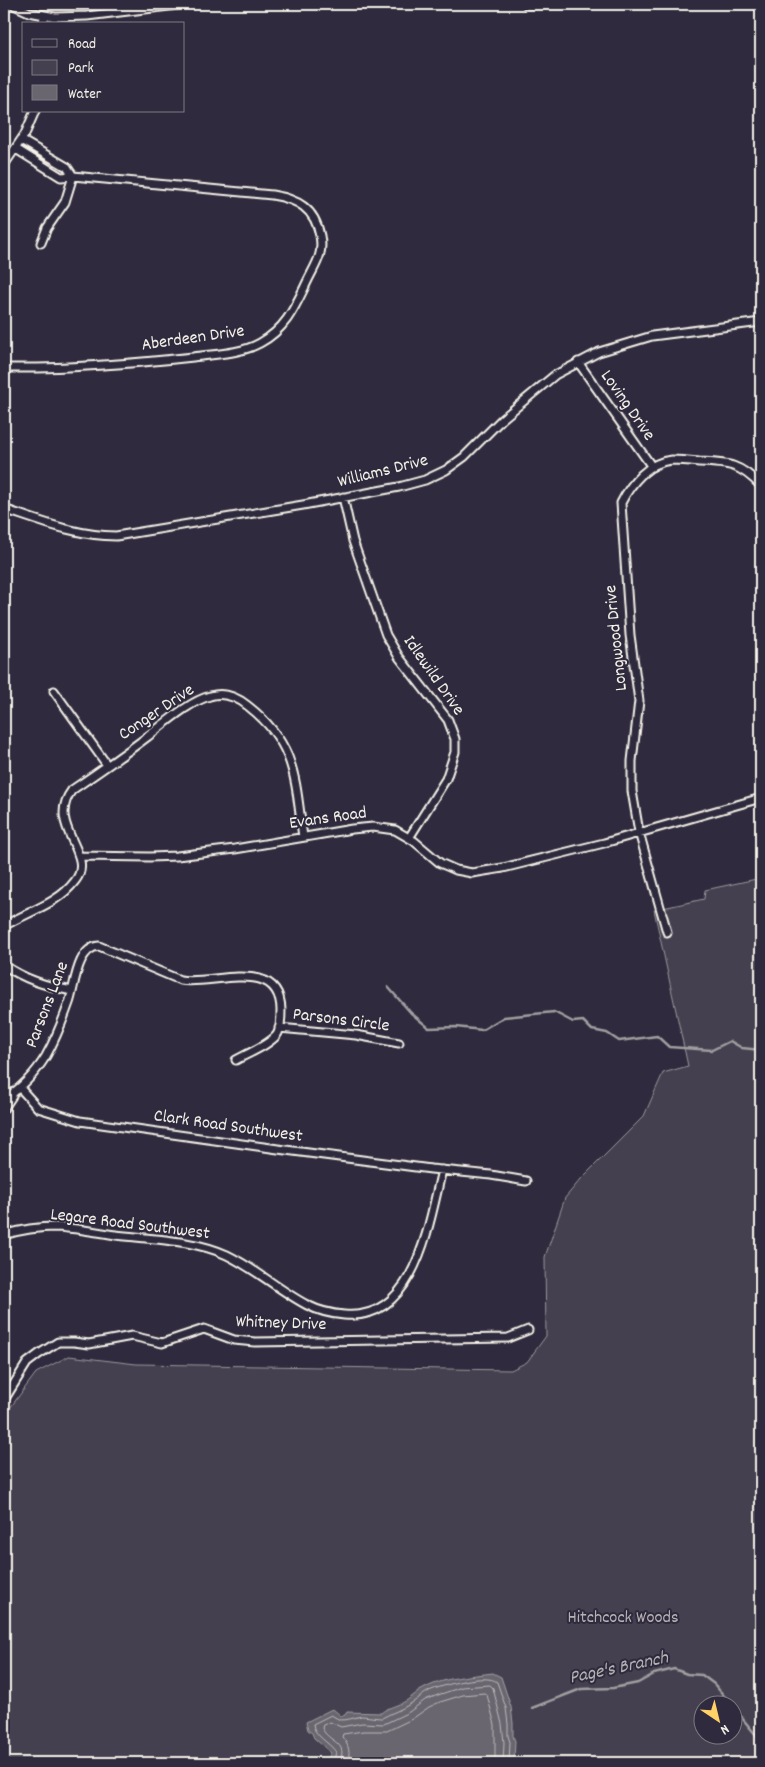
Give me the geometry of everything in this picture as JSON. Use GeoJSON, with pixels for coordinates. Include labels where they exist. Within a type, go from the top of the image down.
{"type":"FeatureCollection","features":[{"type":"Feature","properties":{"kind":"street"},"geometry":{"type":"LineString","coordinates":[[12,4],[44,20],[186,4]]}},
{"type":"Feature","properties":{"kind":"street"},"geometry":{"type":"LineString","coordinates":[[526,4],[563,4]]}},
{"type":"Feature","properties":{"kind":"street"},"geometry":{"type":"LineString","coordinates":[[4,165],[22,140],[35,112]]}},
{"type":"Feature","properties":{"kind":"street"},"geometry":{"type":"LineString","coordinates":[[22,140],[67,167],[73,176],[65,202],[47,228],[42,244]]}},
{"type":"Feature","properties":{"kind":"street","name":"Aberdeen Drive"},"geometry":{"type":"LineString","coordinates":[[4,368],[62,368],[104,365],[220,353],[250,347],[277,331],[290,318],[320,258],[321,239],[317,224],[305,208],[292,199],[272,195],[73,176],[61,177],[16,149]]}},
{"type":"Feature","properties":{"kind":"street","name":"Williams Drive"},"geometry":{"type":"LineString","coordinates":[[4,508],[75,531],[102,536],[116,536],[412,484],[446,470],[464,457],[502,419],[539,387],[555,375],[599,352],[652,336],[761,322]]}},
{"type":"Feature","properties":{"kind":"street","name":"Loving Drive"},"geometry":{"type":"LineString","coordinates":[[578,362],[652,467]]}},
{"type":"Feature","properties":{"kind":"street","name":"Longwood Drive"},"geometry":{"type":"LineString","coordinates":[[668,932],[639,832],[633,803],[631,778],[639,700],[630,635],[621,503],[629,488],[640,476],[652,467],[672,460],[732,464],[746,472],[761,486]]}},
{"type":"Feature","properties":{"kind":"street","name":"Idlewild Drive"},"geometry":{"type":"LineString","coordinates":[[343,497],[352,542],[386,635],[399,657],[448,720],[455,739],[454,752],[446,780],[409,838]]}},
{"type":"Feature","properties":{"kind":"street"},"geometry":{"type":"LineString","coordinates":[[54,691],[107,766]]}},
{"type":"Feature","properties":{"kind":"street","name":"Conger Drive"},"geometry":{"type":"LineString","coordinates":[[80,856],[65,824],[64,816],[66,800],[72,790],[202,698],[216,694],[230,695],[237,698],[264,719],[284,745],[292,770],[303,838]]}},
{"type":"Feature","properties":{"kind":"street","name":"Evans Road"},"geometry":{"type":"LineString","coordinates":[[80,856],[177,856],[235,849],[352,828],[373,827],[395,830],[409,838],[440,863],[456,870],[472,873],[512,866],[604,843],[761,798]]}},
{"type":"Feature","properties":{"kind":"street"},"geometry":{"type":"LineString","coordinates":[[4,926],[42,906],[70,887],[78,877],[80,856]]}},
{"type":"Feature","properties":{"kind":"street","name":"Parsons Lane"},"geometry":{"type":"LineString","coordinates":[[17,1090],[34,1074],[47,1054],[69,1003],[75,976],[84,957],[90,950],[100,946],[180,980],[194,981],[250,977],[262,980],[273,987],[278,997],[281,1009],[279,1028]]}},
{"type":"Feature","properties":{"kind":"street"},"geometry":{"type":"LineString","coordinates":[[4,965],[36,983],[72,991]]}},
{"type":"Feature","properties":{"kind":"street"},"geometry":{"type":"LineString","coordinates":[[236,1060],[271,1041],[279,1028]]}},
{"type":"Feature","properties":{"kind":"street","name":"Parsons Circle"},"geometry":{"type":"LineString","coordinates":[[279,1028],[356,1035],[399,1043]]}},
{"type":"Feature","properties":{"kind":"street"},"geometry":{"type":"LineString","coordinates":[[4,1099],[17,1090]]}},
{"type":"Feature","properties":{"kind":"street"},"geometry":{"type":"LineString","coordinates":[[4,1108],[17,1090]]}},
{"type":"Feature","properties":{"kind":"street","name":"Clark Road Southwest"},"geometry":{"type":"LineString","coordinates":[[17,1090],[38,1108],[80,1121],[278,1150],[491,1175],[526,1181]]}},
{"type":"Feature","properties":{"kind":"street","name":"Legare Road Southwest"},"geometry":{"type":"LineString","coordinates":[[4,1235],[42,1228],[69,1228],[177,1242],[213,1249],[246,1265],[308,1306],[328,1313],[359,1315],[381,1308],[393,1300],[402,1288],[424,1240],[442,1170]]}},
{"type":"Feature","properties":{"kind":"street","name":"Whitney Drive"},"geometry":{"type":"LineString","coordinates":[[4,1400],[28,1363],[58,1342],[89,1344],[132,1336],[162,1342],[204,1329],[234,1340],[255,1342],[508,1338],[528,1330]]}},
{"type":"Feature","properties":{"kind":"green space","name":"Hitchcock Woods"},"geometry":{"type":"Polygon","coordinates":[[[761,878],[761,1763],[4,1763],[4,1416],[36,1373],[69,1356],[136,1364],[511,1370],[527,1362],[546,1336],[545,1257],[565,1198],[581,1179],[644,1116],[663,1073],[688,1066],[654,910],[704,899],[705,890],[761,878]]]}},
{"type":"Feature","properties":{"kind":"water"},"geometry":{"type":"Polygon","coordinates":[[[493,1673],[501,1677],[511,1707],[515,1741],[514,1763],[325,1763],[331,1753],[308,1730],[306,1722],[333,1709],[341,1716],[347,1712],[381,1713],[441,1681],[493,1673]]]}},
{"type":"Feature","properties":{"kind":"waterway"},"geometry":{"type":"LineString","coordinates":[[388,987],[411,1013],[429,1028],[456,1027],[482,1030],[504,1017],[554,1012],[573,1022],[583,1021],[592,1030],[607,1033],[619,1041],[657,1036],[669,1047],[712,1050],[730,1041],[742,1048],[761,1050]]}},
{"type":"Feature","properties":{"kind":"waterway","name":"Page's Branch"},"geometry":{"type":"LineString","coordinates":[[532,1708],[581,1689],[613,1688],[638,1683],[654,1674],[674,1669],[687,1674],[702,1675],[714,1684],[722,1694]]}},
{"type":"Feature","properties":{"kind":"waterway","name":"Page's Branch"},"geometry":{"type":"LineString","coordinates":[[742,1718],[761,1741]]}}]}
